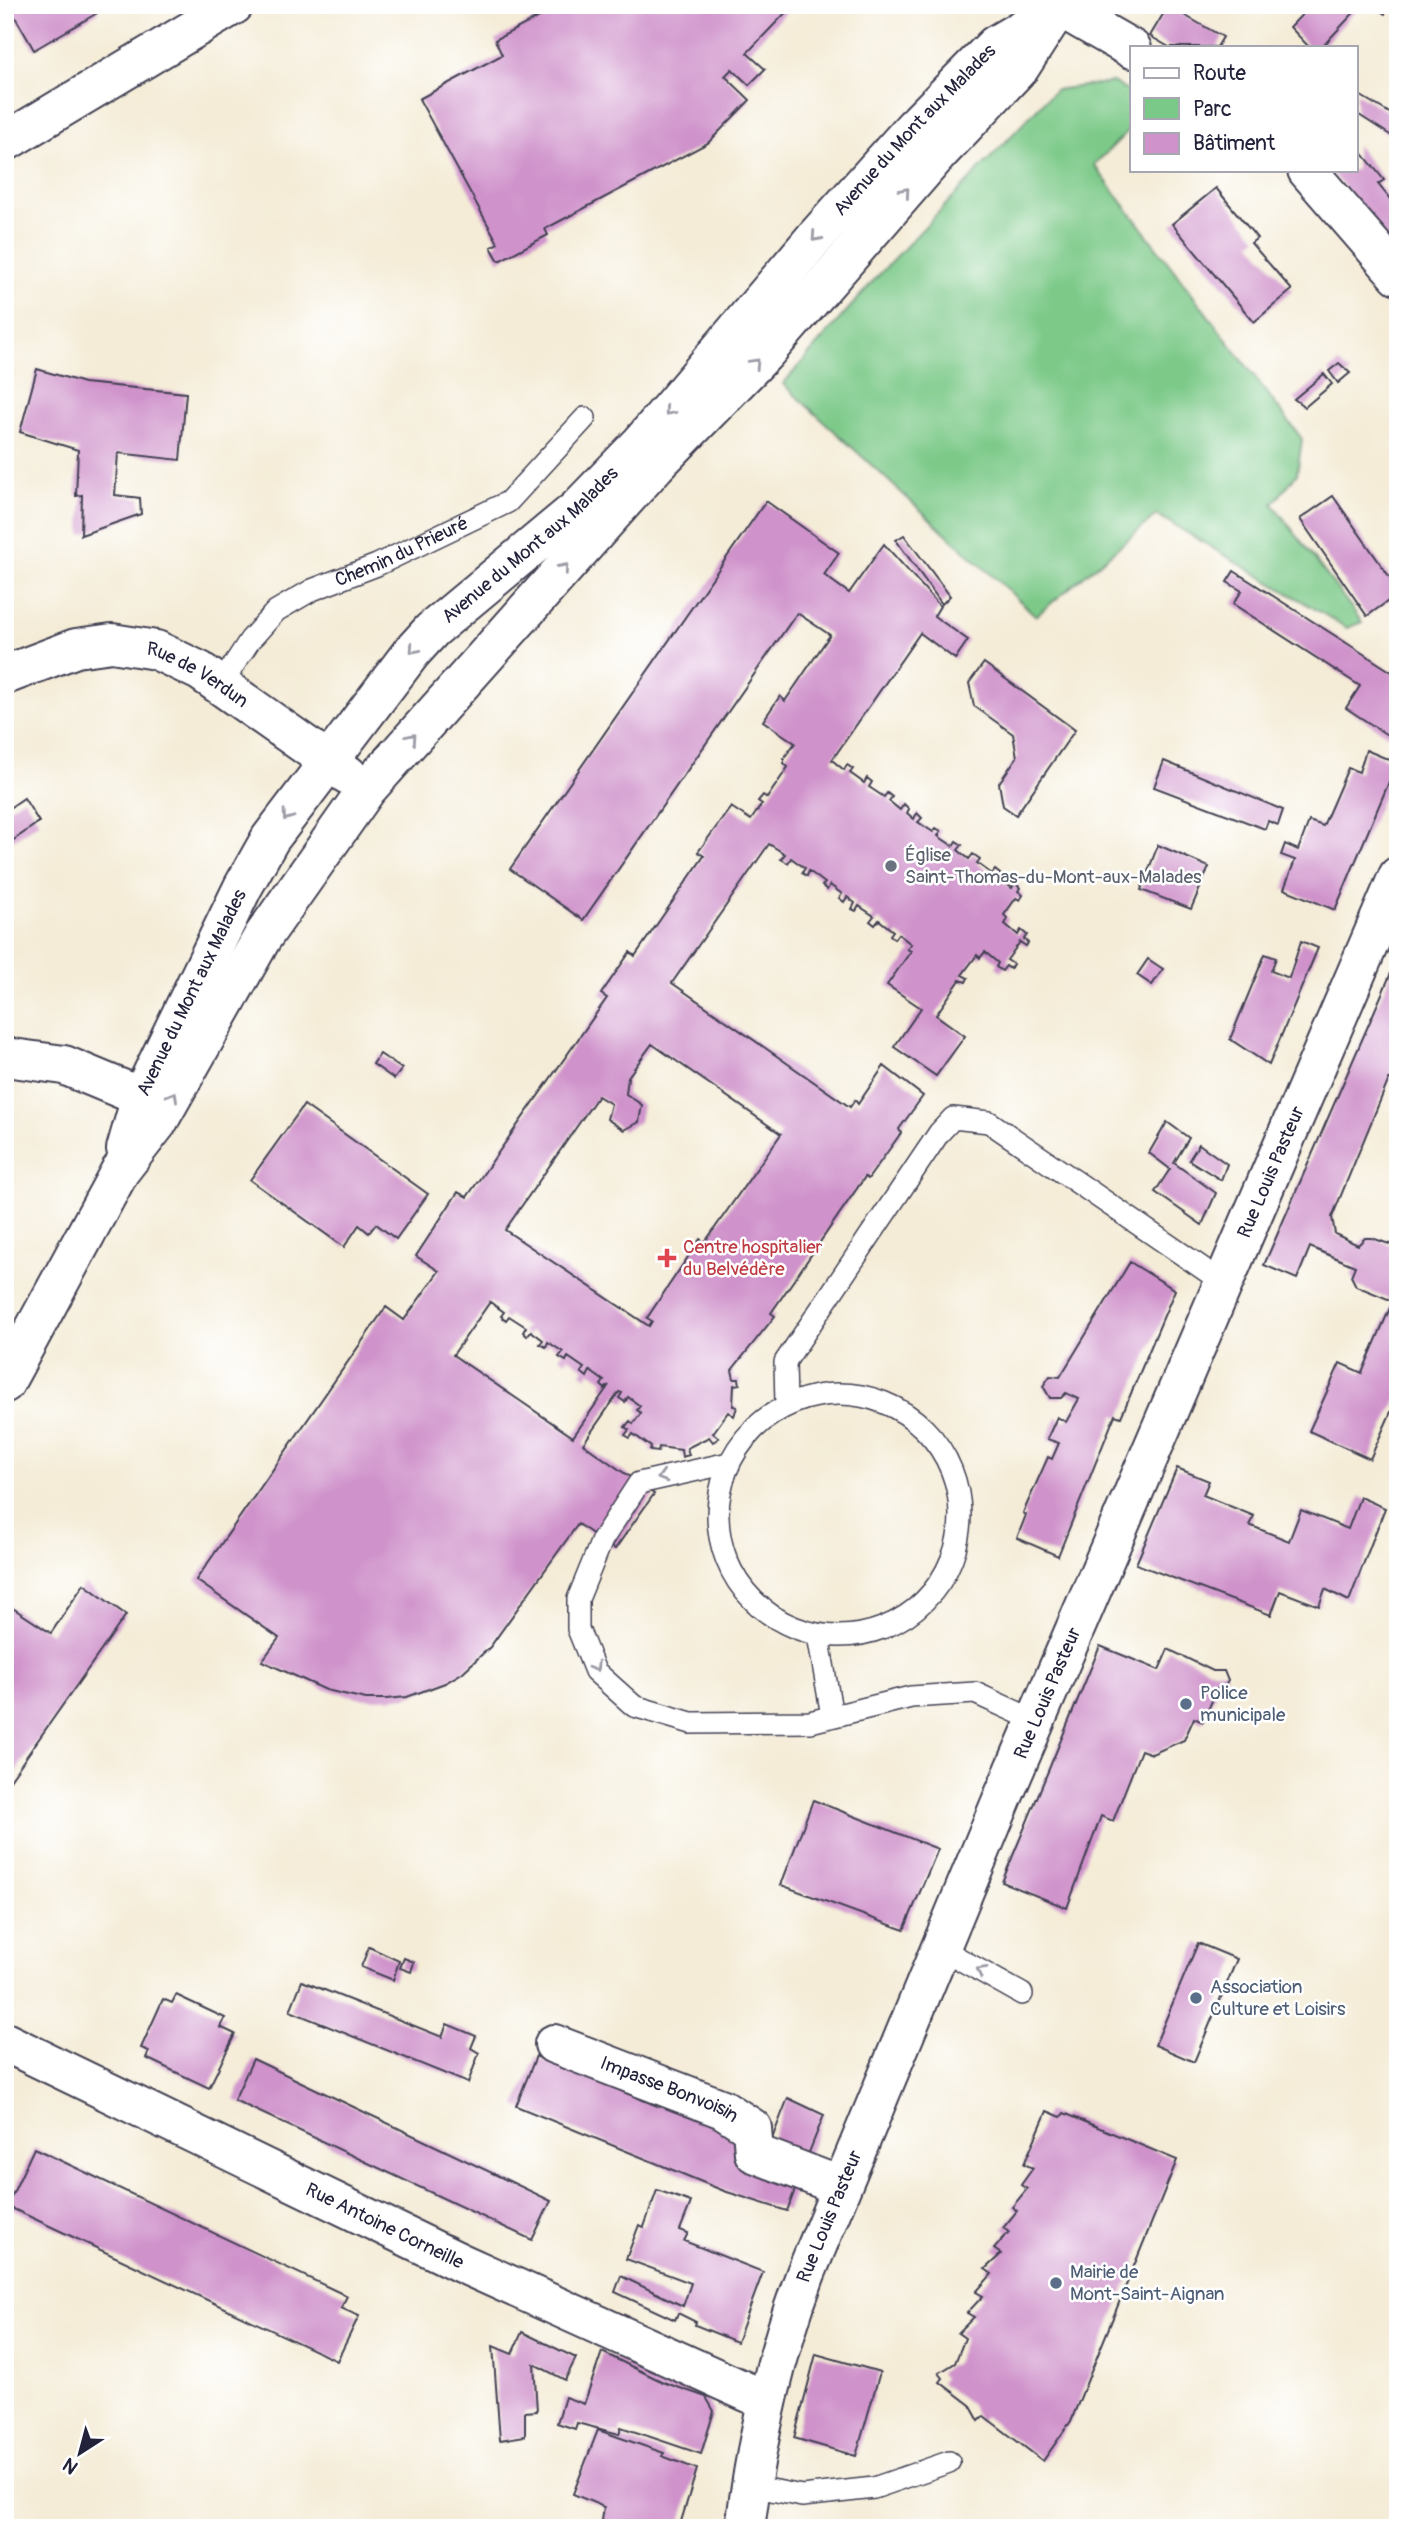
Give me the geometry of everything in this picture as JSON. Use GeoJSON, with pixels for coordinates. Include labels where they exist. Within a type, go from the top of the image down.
{"type":"FeatureCollection","features":[{"type":"Feature","properties":{"kind":"street"},"geometry":{"type":"LineString","coordinates":[[5,142],[234,5]]}},
{"type":"Feature","properties":{"kind":"street"},"geometry":{"type":"LineString","coordinates":[[1060,6],[1130,48]]}},
{"type":"Feature","properties":{"kind":"street","name":"Avenue du Mont aux Malades"},"geometry":{"type":"LineString","coordinates":[[5,1383],[120,1171],[158,1122],[262,938],[367,789],[656,465],[765,354],[938,154],[1021,66],[1060,6]]}},
{"type":"Feature","properties":{"kind":"street","name":"Avenue du Mont aux Malades"},"geometry":{"type":"LineString","coordinates":[[120,1171],[141,1097],[243,887],[270,839],[326,761],[432,630],[577,509],[641,443],[812,241],[914,127],[995,45],[1060,6]]}},
{"type":"Feature","properties":{"kind":"street"},"geometry":{"type":"LineString","coordinates":[[1309,172],[1398,275]]}},
{"type":"Feature","properties":{"kind":"street","name":"Rue de Verdun"},"geometry":{"type":"LineString","coordinates":[[5,675],[76,648],[112,643],[156,650],[188,665],[220,686],[367,789]]}},
{"type":"Feature","properties":{"kind":"street","name":"Rue Louis Pasteur"},"geometry":{"type":"LineString","coordinates":[[745,2528],[767,2401],[796,2300],[840,2186],[1398,876]]}},
{"type":"Feature","properties":{"kind":"street"},"geometry":{"type":"LineString","coordinates":[[5,1057],[64,1065],[141,1097]]}},
{"type":"Feature","properties":{"kind":"street","name":"Rue Antoine Corneille"},"geometry":{"type":"LineString","coordinates":[[5,2042],[461,2263],[767,2401]]}},
{"type":"Feature","properties":{"kind":"street","name":"Impasse Bonvoisin"},"geometry":{"type":"LineString","coordinates":[[554,2044],[723,2109],[752,2128],[754,2153],[840,2186]]}},
{"type":"Feature","properties":{"kind":"lane","name":"Chemin du Prieuré"},"geometry":{"type":"LineString","coordinates":[[220,686],[250,640],[276,611],[312,590],[377,565],[508,502],[585,418]]}},
{"type":"Feature","properties":{"kind":"lane"},"geometry":{"type":"LineString","coordinates":[[786,1405],[785,1362],[939,1133],[953,1118],[989,1122],[1224,1283]]}},
{"type":"Feature","properties":{"kind":"lane"},"geometry":{"type":"LineString","coordinates":[[826,1394],[867,1397],[905,1413],[936,1441],[955,1478],[961,1519],[952,1560],[931,1595],[899,1621],[860,1635],[818,1635],[782,1623],[753,1601],[731,1571],[719,1536],[718,1511],[718,1499],[729,1463],[752,1429],[786,1405],[826,1394]]}},
{"type":"Feature","properties":{"kind":"lane"},"geometry":{"type":"LineString","coordinates":[[729,1463],[639,1483],[602,1539],[592,1563],[578,1599],[578,1629],[595,1671],[634,1706],[691,1723],[810,1721],[911,1697],[975,1693],[1036,1721]]}},
{"type":"Feature","properties":{"kind":"lane"},"geometry":{"type":"LineString","coordinates":[[818,1635],[832,1716]]}},
{"type":"Feature","properties":{"kind":"lane"},"geometry":{"type":"LineString","coordinates":[[940,1948],[1022,1994]]}},
{"type":"Feature","properties":{"kind":"lane"},"geometry":{"type":"LineString","coordinates":[[751,2486],[802,2496],[874,2488],[949,2462]]}},
{"type":"Feature","properties":{"kind":"green space"},"geometry":{"type":"Polygon","coordinates":[[[1113,82],[1130,93],[1130,129],[1094,165],[1302,439],[1297,474],[1273,504],[1362,622],[1347,628],[1157,515],[1036,616],[783,384],[874,280],[1055,90],[1113,82]]]}},
{"type":"Feature","properties":{"kind":"building"},"geometry":{"type":"Polygon","coordinates":[[[15,5],[95,5],[99,12],[34,50],[10,8],[15,5]]]}},
{"type":"Feature","properties":{"kind":"building"},"geometry":{"type":"Polygon","coordinates":[[[562,5],[580,5],[586,11],[597,5],[793,5],[747,53],[765,69],[749,85],[732,69],[725,76],[750,100],[708,143],[545,229],[548,235],[499,261],[491,247],[498,243],[419,99],[502,55],[495,40],[562,5]]]}},
{"type":"Feature","properties":{"kind":"building"},"geometry":{"type":"Polygon","coordinates":[[[1311,5],[1361,5],[1323,46],[1308,46],[1290,27],[1311,5]]]}},
{"type":"Feature","properties":{"kind":"building"},"geometry":{"type":"Polygon","coordinates":[[[1372,5],[1392,5],[1385,14],[1372,5]]]}},
{"type":"Feature","properties":{"kind":"building"},"geometry":{"type":"Polygon","coordinates":[[[1168,6],[1223,37],[1218,46],[1167,46],[1150,36],[1168,6]]]}},
{"type":"Feature","properties":{"kind":"building"},"geometry":{"type":"Polygon","coordinates":[[[1358,94],[1398,118],[1398,140],[1358,114],[1358,94]]]}},
{"type":"Feature","properties":{"kind":"building"},"geometry":{"type":"Polygon","coordinates":[[[1358,148],[1384,180],[1378,184],[1398,209],[1398,254],[1332,172],[1358,172],[1358,148]]]}},
{"type":"Feature","properties":{"kind":"building"},"geometry":{"type":"Polygon","coordinates":[[[1216,188],[1257,238],[1251,243],[1292,290],[1254,322],[1172,224],[1216,188]]]}},
{"type":"Feature","properties":{"kind":"building"},"geometry":{"type":"Polygon","coordinates":[[[1339,363],[1350,373],[1338,383],[1329,371],[1339,363]]]}},
{"type":"Feature","properties":{"kind":"building"},"geometry":{"type":"Polygon","coordinates":[[[37,369],[84,383],[186,393],[180,460],[118,453],[115,495],[140,498],[141,514],[81,535],[82,495],[76,496],[78,450],[20,432],[37,369]]]}},
{"type":"Feature","properties":{"kind":"building"},"geometry":{"type":"Polygon","coordinates":[[[1324,374],[1332,384],[1305,407],[1294,399],[1324,374]]]}},
{"type":"Feature","properties":{"kind":"building"},"geometry":{"type":"Polygon","coordinates":[[[1333,496],[1398,589],[1398,594],[1367,616],[1300,519],[1333,496]]]}},
{"type":"Feature","properties":{"kind":"building"},"geometry":{"type":"Polygon","coordinates":[[[766,501],[839,553],[824,575],[849,593],[884,544],[940,606],[934,616],[968,640],[955,659],[920,633],[832,760],[844,770],[847,765],[853,769],[850,773],[864,783],[867,778],[872,782],[869,787],[884,797],[887,793],[892,797],[889,801],[900,810],[904,804],[909,809],[907,813],[914,819],[917,813],[922,818],[918,822],[933,832],[936,828],[941,831],[938,836],[953,846],[956,841],[962,845],[958,850],[969,859],[973,854],[980,859],[977,863],[992,874],[995,870],[1000,874],[998,877],[1012,888],[1015,883],[1023,895],[1020,900],[1016,898],[1004,915],[1008,919],[1005,924],[1018,935],[1021,930],[1027,935],[1024,939],[1028,943],[1026,946],[1020,942],[1007,960],[1013,964],[1010,969],[1006,966],[1002,971],[996,967],[998,963],[985,952],[980,958],[977,955],[962,975],[968,978],[966,982],[960,980],[936,1015],[965,1036],[936,1076],[894,1047],[921,1008],[887,985],[911,951],[907,949],[911,944],[898,934],[894,939],[890,935],[893,931],[879,920],[875,925],[870,921],[874,916],[859,906],[856,911],[852,909],[855,903],[847,897],[844,902],[839,898],[842,894],[830,885],[827,890],[822,886],[825,883],[809,871],[807,876],[802,873],[805,868],[791,858],[788,863],[781,859],[785,854],[769,844],[672,983],[850,1107],[855,1100],[858,1104],[884,1066],[923,1096],[899,1129],[901,1133],[868,1179],[865,1177],[771,1313],[775,1316],[732,1370],[734,1379],[739,1379],[740,1384],[734,1385],[733,1406],[737,1407],[734,1416],[728,1412],[713,1433],[719,1438],[713,1442],[709,1437],[687,1448],[689,1455],[682,1457],[681,1450],[659,1447],[658,1452],[650,1451],[651,1447],[633,1434],[630,1438],[625,1435],[629,1430],[625,1427],[630,1421],[633,1424],[641,1413],[637,1410],[640,1406],[628,1397],[625,1402],[619,1398],[622,1393],[619,1392],[583,1444],[654,1494],[615,1549],[578,1524],[490,1647],[462,1673],[445,1683],[407,1697],[366,1699],[326,1690],[262,1661],[279,1638],[196,1580],[386,1307],[404,1320],[439,1271],[416,1256],[458,1192],[467,1197],[607,998],[601,994],[630,952],[635,956],[704,856],[698,852],[731,807],[751,820],[762,804],[758,801],[763,795],[767,798],[788,767],[784,758],[795,743],[763,721],[780,696],[785,701],[830,635],[797,613],[583,920],[510,869],[766,501]],[[652,1044],[628,1077],[626,1094],[642,1105],[639,1122],[624,1130],[607,1119],[611,1104],[598,1096],[505,1230],[649,1326],[652,1321],[647,1318],[700,1239],[705,1242],[781,1134],[652,1044]],[[490,1302],[453,1355],[573,1437],[609,1385],[605,1389],[601,1385],[604,1381],[590,1371],[587,1377],[581,1372],[584,1368],[568,1357],[566,1361],[559,1357],[563,1352],[548,1342],[546,1347],[540,1344],[543,1340],[531,1331],[527,1336],[523,1332],[526,1327],[509,1316],[506,1320],[501,1316],[504,1312],[490,1302]]]}},
{"type":"Feature","properties":{"kind":"building"},"geometry":{"type":"Polygon","coordinates":[[[904,535],[950,596],[942,604],[896,540],[904,535]]]}},
{"type":"Feature","properties":{"kind":"building"},"geometry":{"type":"Polygon","coordinates":[[[1234,571],[1398,676],[1398,742],[1346,708],[1360,686],[1233,604],[1242,591],[1227,582],[1234,571]]]}},
{"type":"Feature","properties":{"kind":"building"},"geometry":{"type":"Polygon","coordinates":[[[984,663],[1075,730],[1016,815],[1003,806],[999,783],[1017,757],[1013,734],[974,706],[969,683],[984,663]]]}},
{"type":"Feature","properties":{"kind":"building"},"geometry":{"type":"Polygon","coordinates":[[[1366,750],[1397,763],[1335,910],[1284,889],[1295,860],[1281,855],[1285,844],[1298,850],[1309,821],[1323,826],[1348,768],[1359,772],[1366,750]]]}},
{"type":"Feature","properties":{"kind":"building"},"geometry":{"type":"Polygon","coordinates":[[[1164,761],[1283,810],[1278,825],[1268,821],[1265,829],[1154,787],[1164,761]]]}},
{"type":"Feature","properties":{"kind":"building"},"geometry":{"type":"Polygon","coordinates":[[[24,798],[39,822],[5,846],[5,811],[24,798]]]}},
{"type":"Feature","properties":{"kind":"building"},"geometry":{"type":"Polygon","coordinates":[[[1158,845],[1209,867],[1191,909],[1141,890],[1158,845]]]}},
{"type":"Feature","properties":{"kind":"building"},"geometry":{"type":"Polygon","coordinates":[[[1301,941],[1318,948],[1269,1065],[1230,1039],[1265,954],[1276,958],[1271,971],[1289,978],[1301,941]]]}},
{"type":"Feature","properties":{"kind":"building"},"geometry":{"type":"Polygon","coordinates":[[[1398,957],[1398,1037],[1393,1041],[1398,1043],[1398,1077],[1389,1079],[1332,1217],[1335,1234],[1358,1245],[1365,1238],[1372,1238],[1398,1247],[1398,1396],[1370,1459],[1309,1431],[1340,1363],[1362,1373],[1393,1301],[1356,1286],[1351,1276],[1355,1266],[1310,1247],[1297,1279],[1264,1265],[1398,957]]]}},
{"type":"Feature","properties":{"kind":"building"},"geometry":{"type":"Polygon","coordinates":[[[1148,959],[1163,969],[1152,985],[1137,975],[1148,959]]]}},
{"type":"Feature","properties":{"kind":"building"},"geometry":{"type":"Polygon","coordinates":[[[380,1054],[402,1069],[394,1079],[373,1064],[380,1054]]]}},
{"type":"Feature","properties":{"kind":"building"},"geometry":{"type":"Polygon","coordinates":[[[304,1105],[428,1194],[396,1239],[376,1224],[369,1233],[359,1225],[344,1247],[250,1180],[304,1105]]]}},
{"type":"Feature","properties":{"kind":"building"},"geometry":{"type":"Polygon","coordinates":[[[1167,1122],[1189,1138],[1174,1163],[1216,1193],[1202,1225],[1155,1192],[1170,1169],[1149,1153],[1167,1122]]]}},
{"type":"Feature","properties":{"kind":"building"},"geometry":{"type":"Polygon","coordinates":[[[1199,1144],[1227,1164],[1221,1180],[1189,1160],[1199,1144]]]}},
{"type":"Feature","properties":{"kind":"building"},"geometry":{"type":"Polygon","coordinates":[[[1130,1262],[1175,1290],[1121,1417],[1115,1415],[1058,1556],[1017,1538],[1026,1515],[1023,1513],[1048,1457],[1052,1459],[1059,1443],[1047,1439],[1057,1417],[1066,1422],[1079,1399],[1066,1393],[1061,1398],[1050,1398],[1043,1386],[1050,1376],[1060,1377],[1130,1262]]]}},
{"type":"Feature","properties":{"kind":"building"},"geometry":{"type":"Polygon","coordinates":[[[1177,1468],[1209,1481],[1203,1495],[1254,1516],[1249,1525],[1289,1541],[1301,1510],[1348,1529],[1360,1497],[1385,1508],[1349,1601],[1325,1589],[1319,1606],[1280,1591],[1271,1615],[1136,1564],[1177,1468]]]}},
{"type":"Feature","properties":{"kind":"building"},"geometry":{"type":"Polygon","coordinates":[[[84,1584],[126,1615],[5,1787],[5,1603],[51,1633],[84,1584]]]}},
{"type":"Feature","properties":{"kind":"building"},"geometry":{"type":"Polygon","coordinates":[[[1100,1646],[1159,1670],[1168,1649],[1213,1671],[1224,1671],[1228,1681],[1225,1686],[1217,1689],[1203,1722],[1194,1718],[1184,1740],[1152,1754],[1141,1750],[1113,1821],[1101,1816],[1067,1908],[1002,1882],[1100,1646]]]}},
{"type":"Feature","properties":{"kind":"building"},"geometry":{"type":"Polygon","coordinates":[[[813,1800],[938,1849],[904,1930],[781,1885],[813,1800]]]}},
{"type":"Feature","properties":{"kind":"building"},"geometry":{"type":"Polygon","coordinates":[[[1198,1943],[1237,1959],[1194,2062],[1155,2045],[1198,1943]]]}},
{"type":"Feature","properties":{"kind":"building"},"geometry":{"type":"Polygon","coordinates":[[[369,1947],[399,1961],[393,1980],[361,1967],[369,1947]]]}},
{"type":"Feature","properties":{"kind":"building"},"geometry":{"type":"Polygon","coordinates":[[[404,1958],[414,1962],[411,1972],[400,1968],[404,1958]]]}},
{"type":"Feature","properties":{"kind":"building"},"geometry":{"type":"Polygon","coordinates":[[[302,1981],[442,2037],[447,2024],[476,2036],[471,2048],[479,2053],[468,2083],[290,2011],[302,1981]]]}},
{"type":"Feature","properties":{"kind":"building"},"geometry":{"type":"Polygon","coordinates":[[[176,1995],[225,2018],[220,2027],[235,2034],[209,2088],[146,2058],[149,2051],[141,2048],[163,1999],[172,2003],[176,1995]]]}},
{"type":"Feature","properties":{"kind":"building"},"geometry":{"type":"Polygon","coordinates":[[[555,2054],[624,2083],[621,2091],[657,2106],[659,2099],[682,2105],[799,2179],[787,2211],[724,2191],[516,2106],[536,2056],[551,2064],[555,2054]]]}},
{"type":"Feature","properties":{"kind":"building"},"geometry":{"type":"Polygon","coordinates":[[[253,2059],[551,2201],[532,2240],[234,2100],[253,2059]]]}},
{"type":"Feature","properties":{"kind":"building"},"geometry":{"type":"Polygon","coordinates":[[[788,2098],[824,2115],[806,2160],[770,2144],[788,2098]]]}},
{"type":"Feature","properties":{"kind":"building","name":"Mairie de Mont-Saint-Aignan"},"geometry":{"type":"Polygon","coordinates":[[[1047,2111],[1061,2117],[1064,2113],[1177,2160],[1071,2421],[1043,2461],[984,2416],[979,2421],[970,2405],[940,2382],[943,2378],[939,2373],[955,2363],[965,2338],[958,2333],[974,2317],[967,2313],[983,2296],[976,2292],[992,2274],[985,2269],[1001,2254],[994,2249],[1009,2232],[1003,2228],[1017,2211],[1012,2207],[1027,2189],[1021,2185],[1033,2168],[1024,2164],[1047,2111]]]}},
{"type":"Feature","properties":{"kind":"building"},"geometry":{"type":"Polygon","coordinates":[[[34,2148],[347,2296],[341,2308],[359,2316],[337,2361],[7,2206],[34,2148]]]}},
{"type":"Feature","properties":{"kind":"building"},"geometry":{"type":"Polygon","coordinates":[[[657,2190],[691,2202],[680,2230],[688,2233],[684,2241],[763,2272],[737,2342],[695,2325],[696,2322],[678,2313],[675,2320],[615,2292],[621,2276],[683,2306],[691,2283],[626,2259],[639,2225],[644,2227],[657,2190]]]}},
{"type":"Feature","properties":{"kind":"building"},"geometry":{"type":"Polygon","coordinates":[[[522,2332],[576,2358],[565,2380],[534,2364],[537,2411],[525,2412],[525,2436],[500,2440],[493,2346],[512,2354],[522,2332]]]}},
{"type":"Feature","properties":{"kind":"building"},"geometry":{"type":"Polygon","coordinates":[[[602,2352],[663,2382],[706,2397],[714,2411],[701,2454],[621,2427],[619,2434],[577,2423],[575,2429],[557,2423],[565,2397],[584,2404],[602,2352]]]}},
{"type":"Feature","properties":{"kind":"building"},"geometry":{"type":"Polygon","coordinates":[[[816,2354],[880,2372],[856,2456],[794,2438],[816,2354]]]}},
{"type":"Feature","properties":{"kind":"building"},"geometry":{"type":"Polygon","coordinates":[[[598,2430],[664,2453],[662,2456],[697,2469],[679,2528],[601,2528],[604,2507],[573,2494],[598,2430]]]}},
{"type":"Feature","properties":{"kind":"building"},"geometry":{"type":"Polygon","coordinates":[[[1033,2522],[1033,2528],[929,2528],[929,2525],[1033,2522]]]}},
{"type":"Feature","properties":{"kind":"place","name":"Église Saint-Thomas-du-Mont-aux-Malades"},"geometry":{"type":"Point","coordinates":[891,866]}},
{"type":"Feature","properties":{"kind":"place","name":"Centre hospitalier du Belvédère"},"geometry":{"type":"Point","coordinates":[667,1258]}},
{"type":"Feature","properties":{"kind":"place","name":"Police municipale"},"geometry":{"type":"Point","coordinates":[1186,1704]}},
{"type":"Feature","properties":{"kind":"place","name":"Association Culture et Loisirs"},"geometry":{"type":"Point","coordinates":[1196,1998]}},
{"type":"Feature","properties":{"kind":"place","name":"Mairie de Mont-Saint-Aignan"},"geometry":{"type":"Point","coordinates":[1056,2283]}}]}
